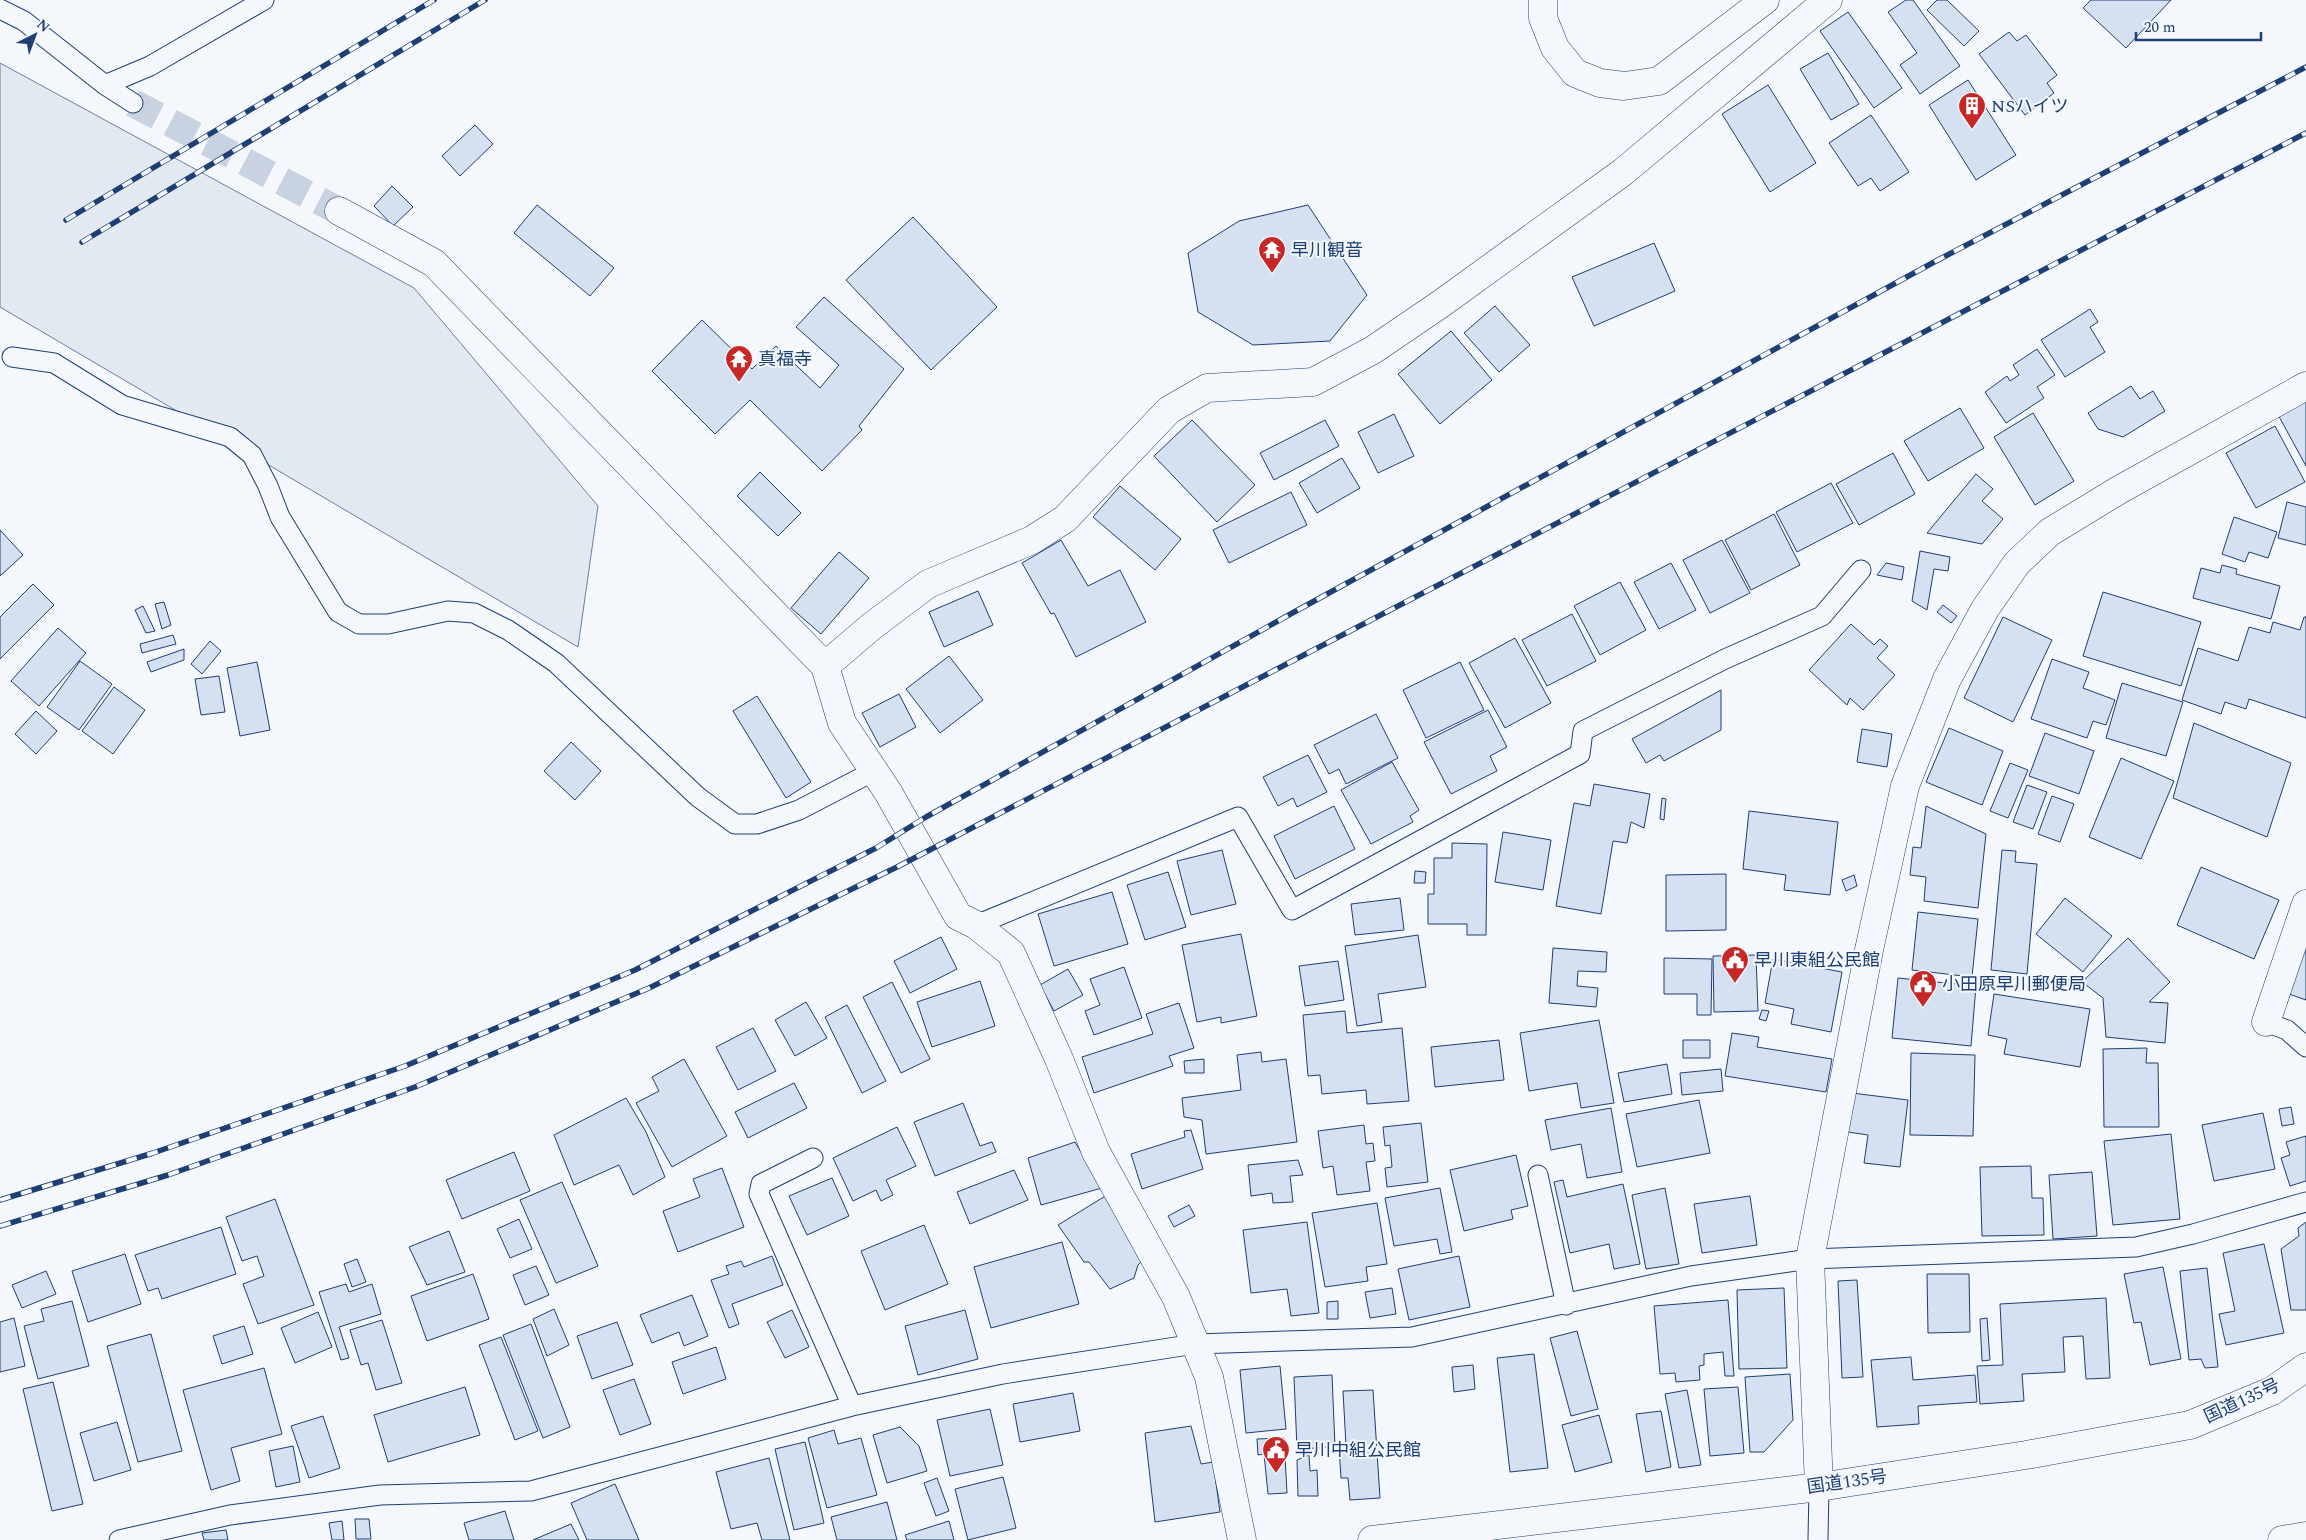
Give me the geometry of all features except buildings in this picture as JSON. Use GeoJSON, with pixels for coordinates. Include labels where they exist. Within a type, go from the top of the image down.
{"type":"FeatureCollection","features":[{"type":"Feature","properties":{"kind":"main road"},"geometry":{"type":"LineString","coordinates":[[1542,0],[1543,18],[1555,48],[1575,73],[1600,83],[1624,86],[1659,81],[1765,0]]}},
{"type":"Feature","properties":{"kind":"main road"},"geometry":{"type":"LineString","coordinates":[[825,666],[928,584],[1032,540],[1065,520],[1168,410],[1207,388],[1313,382],[1374,350],[1624,172],[1828,0]]}},
{"type":"Feature","properties":{"kind":"main road"},"geometry":{"type":"LineString","coordinates":[[339,211],[434,263],[825,666],[842,723],[888,792],[958,916],[976,925],[1011,953],[1059,1059],[1096,1152],[1176,1297],[1209,1377],[1242,1540]]}},
{"type":"Feature","properties":{"kind":"main road"},"geometry":{"type":"LineString","coordinates":[[1819,1487],[1810,1259],[1867,959],[1905,786],[1947,679],[1985,608],[2016,563],[2050,532],[2119,490],[2306,386]]}},
{"type":"Feature","properties":{"kind":"main road"},"geometry":{"type":"LineString","coordinates":[[2266,1022],[2306,904]]}},
{"type":"Feature","properties":{"kind":"main road","name":"国道135号"},"geometry":{"type":"LineString","coordinates":[[1372,1540],[1819,1487],[2026,1455],[2190,1425],[2272,1391],[2306,1366]]}},
{"type":"Feature","properties":{"kind":"main road"},"geometry":{"type":"LineString","coordinates":[[2282,1540],[2306,1536]]}},
{"type":"Feature","properties":{"kind":"lane"},"geometry":{"type":"LineString","coordinates":[[105,85],[150,66],[264,0]]}},
{"type":"Feature","properties":{"kind":"lane"},"geometry":{"type":"LineString","coordinates":[[0,9],[24,21],[105,85],[133,103]]}},
{"type":"Feature","properties":{"kind":"lane"},"geometry":{"type":"LineString","coordinates":[[12,357],[54,362],[122,405],[230,437],[252,455],[268,486],[280,517],[338,612],[359,624],[388,624],[448,611],[474,613],[508,630],[556,663],[698,797],[735,824],[757,824],[799,810],[874,771]]}},
{"type":"Feature","properties":{"kind":"lane"},"geometry":{"type":"LineString","coordinates":[[976,925],[1238,817],[1292,910],[1580,754],[1583,731],[1726,659],[1822,616],[1861,570]]}},
{"type":"Feature","properties":{"kind":"lane"},"geometry":{"type":"LineString","coordinates":[[2266,1022],[2286,1030],[2306,1047]]}},
{"type":"Feature","properties":{"kind":"lane"},"geometry":{"type":"LineString","coordinates":[[813,1158],[761,1184],[759,1194],[852,1406]]}},
{"type":"Feature","properties":{"kind":"lane"},"geometry":{"type":"LineString","coordinates":[[1538,1175],[1566,1305]]}},
{"type":"Feature","properties":{"kind":"lane"},"geometry":{"type":"LineString","coordinates":[[119,1540],[230,1515],[380,1495],[532,1491],[852,1406],[1003,1374],[1195,1344],[1412,1337],[1566,1305],[1691,1276],[1810,1259],[2136,1247],[2193,1234],[2306,1202]]}},
{"type":"Feature","properties":{"kind":"lane"},"geometry":{"type":"LineString","coordinates":[[1818,1540],[1819,1487]]}},
{"type":"Feature","properties":{"kind":"shaded area"},"geometry":{"type":"Polygon","coordinates":[[[0,63],[414,288],[598,506],[578,647],[0,307],[0,63]]]}},
{"type":"Feature","properties":{"kind":"tunnel"},"geometry":{"type":"LineString","coordinates":[[133,103],[339,211]]}},
{"type":"Feature","properties":{"kind":"railway"},"geometry":{"type":"LineString","coordinates":[[66,220],[434,0]]}},
{"type":"Feature","properties":{"kind":"railway"},"geometry":{"type":"LineString","coordinates":[[82,242],[485,0]]}},
{"type":"Feature","properties":{"kind":"railway"},"geometry":{"type":"LineString","coordinates":[[0,1200],[153,1153],[405,1066],[635,970],[876,848],[926,817],[1296,611],[1936,261],[2306,67]]}},
{"type":"Feature","properties":{"kind":"railway"},"geometry":{"type":"LineString","coordinates":[[0,1226],[168,1175],[415,1087],[649,988],[897,867],[2306,133]]}},
{"type":"Feature","properties":{"kind":"place","name":"NSハイツ"},"geometry":{"type":"Point","coordinates":[1972,130]}},
{"type":"Feature","properties":{"kind":"place","name":"早川観音"},"geometry":{"type":"Point","coordinates":[1272,274]}},
{"type":"Feature","properties":{"kind":"place","name":"真福寺"},"geometry":{"type":"Point","coordinates":[739,383]}},
{"type":"Feature","properties":{"kind":"place","name":"早川東組公民館"},"geometry":{"type":"Point","coordinates":[1735,984]}},
{"type":"Feature","properties":{"kind":"place","name":"小田原早川郵便局"},"geometry":{"type":"Point","coordinates":[1923,1008]}},
{"type":"Feature","properties":{"kind":"place","name":"早川中組公民館"},"geometry":{"type":"Point","coordinates":[1276,1474]}}]}
